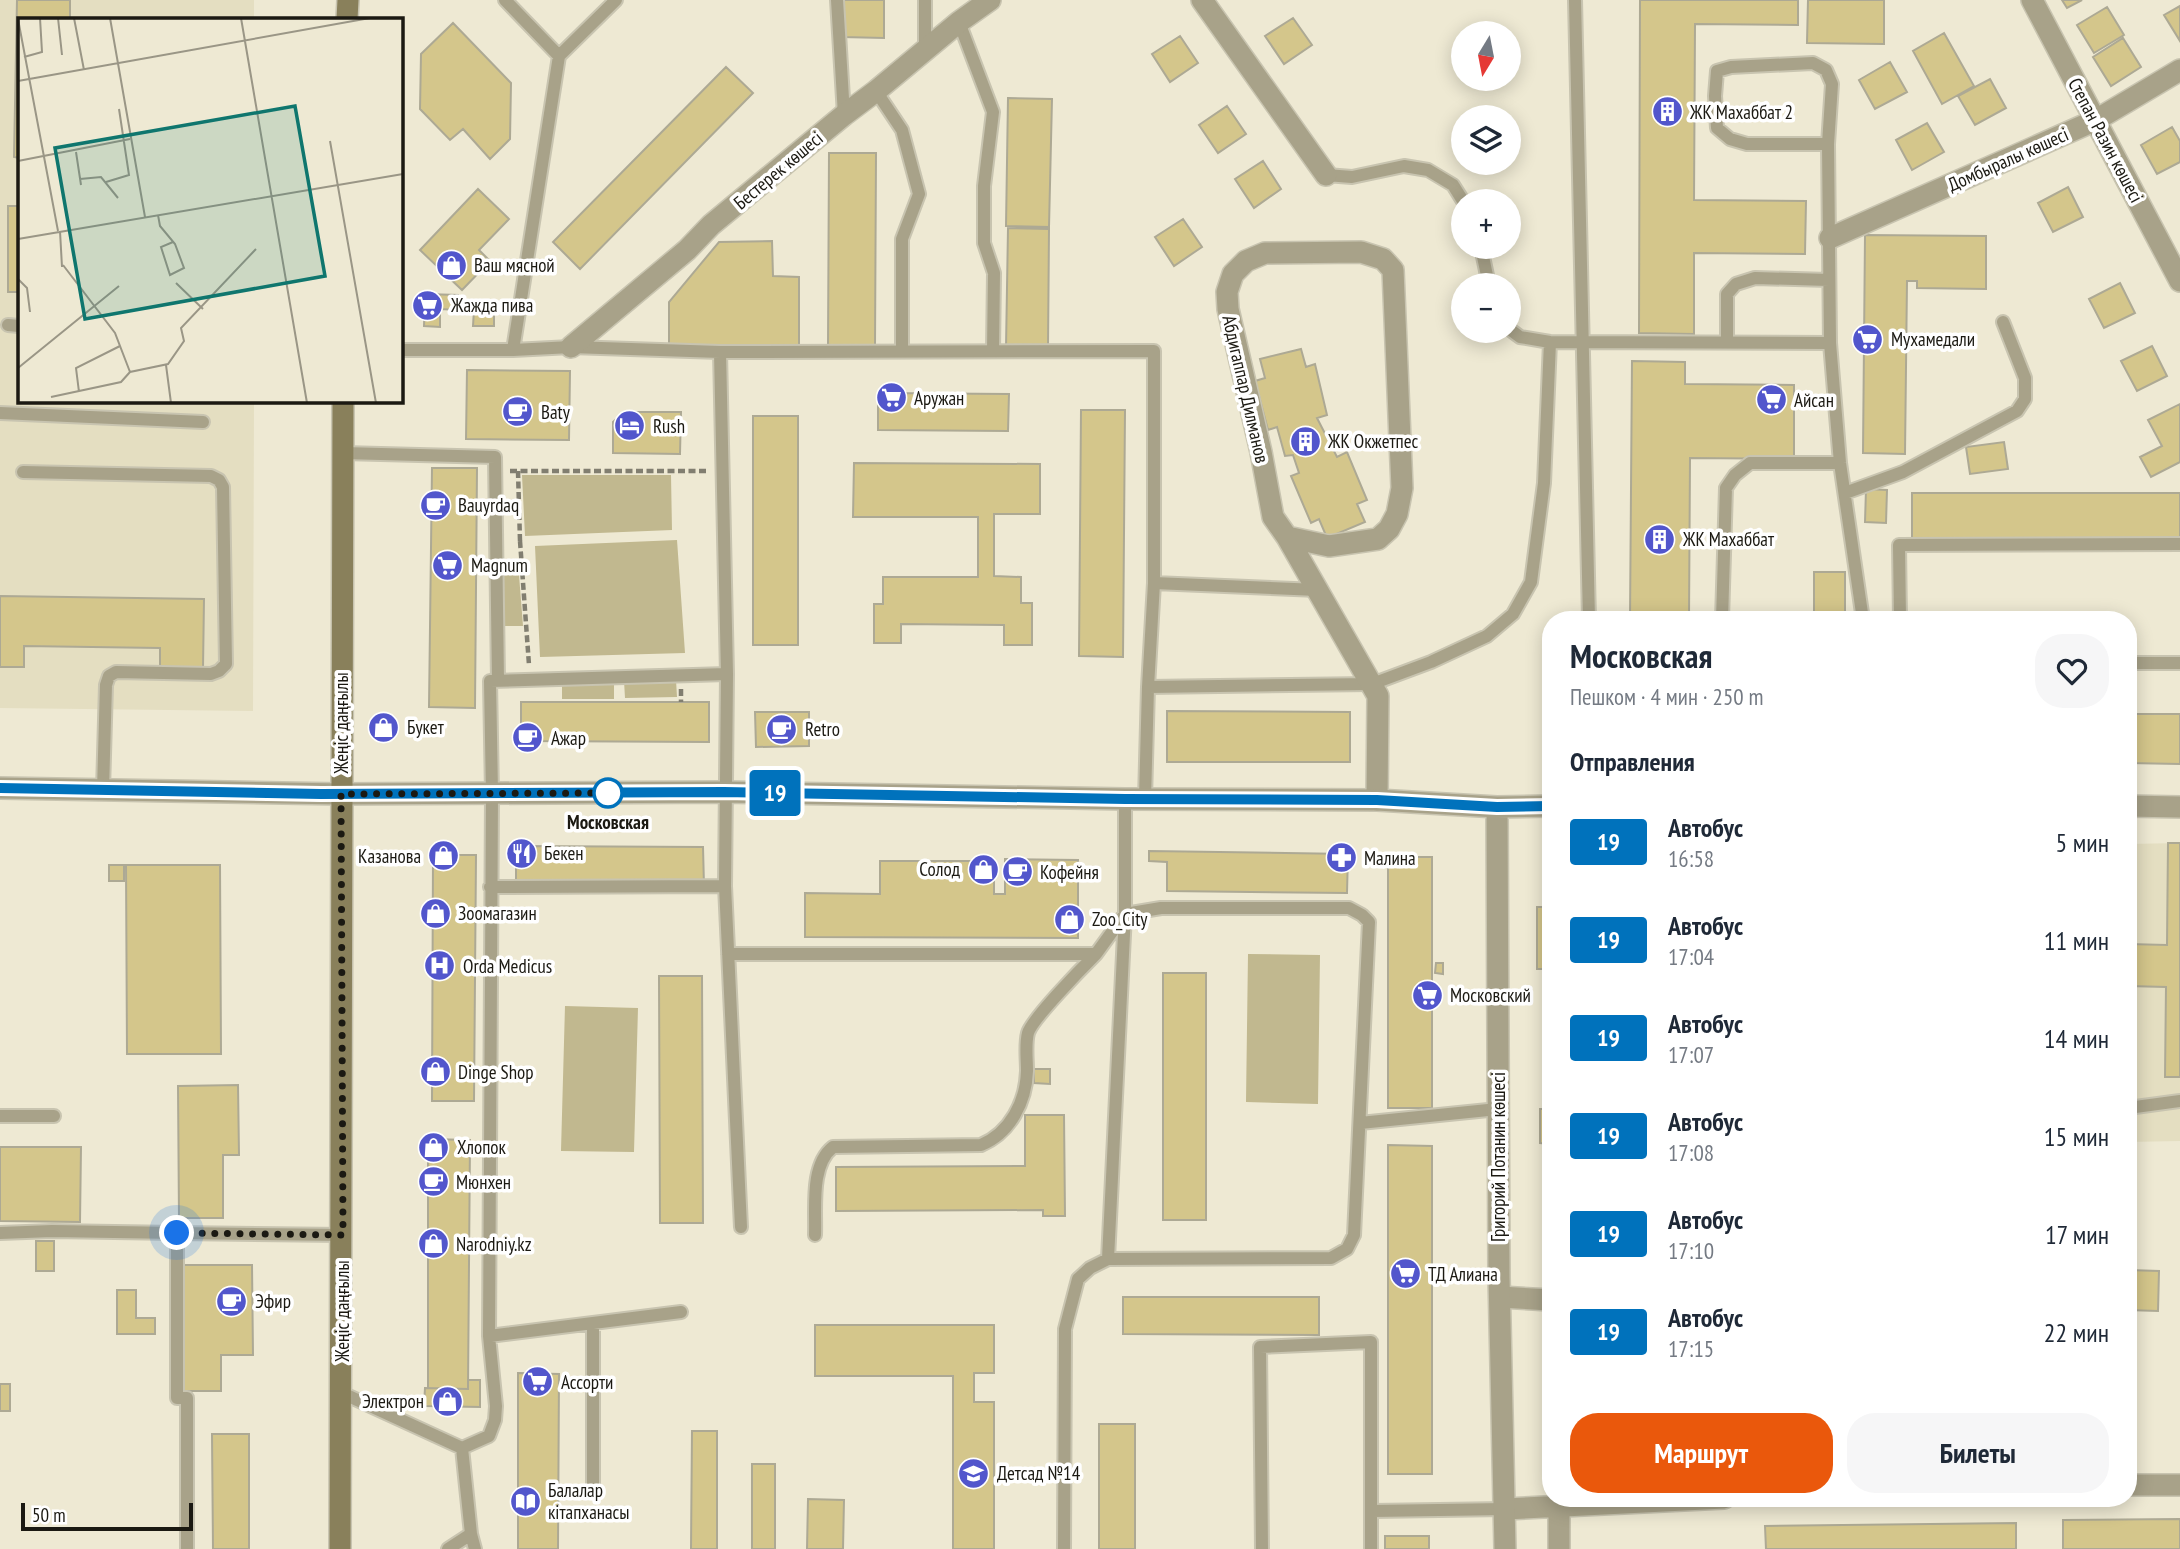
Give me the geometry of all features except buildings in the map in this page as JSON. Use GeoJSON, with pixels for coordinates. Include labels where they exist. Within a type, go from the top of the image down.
{"type":"FeatureCollection","features":[{"type":"Feature","properties":{"kind":"main road"},"geometry":{"type":"LineString","coordinates":[[347,18],[348,0]]}},
{"type":"Feature","properties":{"kind":"main road","name":"Жеңіс даңғылы"},"geometry":{"type":"LineString","coordinates":[[340,1549],[343,1235],[343,402]]}},
{"type":"Feature","properties":{"kind":"street","name":"Бестерек көшесі"},"geometry":{"type":"LineString","coordinates":[[571,347],[687,250],[711,225],[959,22],[990,0]]}},
{"type":"Feature","properties":{"kind":"street"},"geometry":{"type":"LineString","coordinates":[[1202,0],[1326,175]]}},
{"type":"Feature","properties":{"kind":"street","name":"Степан Разин көшесі"},"geometry":{"type":"LineString","coordinates":[[2032,0],[2180,281]]}},
{"type":"Feature","properties":{"kind":"street","name":"Домбыралы көшесі"},"geometry":{"type":"LineString","coordinates":[[1830,238],[2096,120],[2180,70]]}},
{"type":"Feature","properties":{"kind":"street","name":"Абдигаппар Дилманов"},"geometry":{"type":"LineString","coordinates":[[1362,252],[1383,259],[1394,270],[1402,488],[1397,514],[1389,529],[1378,539],[1329,546],[1287,537],[1273,517],[1228,309],[1227,292],[1233,274],[1239,267],[1265,253],[1362,252]]}},
{"type":"Feature","properties":{"kind":"street"},"geometry":{"type":"LineString","coordinates":[[1287,537],[1378,696],[1377,800]]}},
{"type":"Feature","properties":{"kind":"street"},"geometry":{"type":"LineString","coordinates":[[0,788],[341,794],[724,792],[1377,800],[1497,807],[1542,806]]}},
{"type":"Feature","properties":{"kind":"street"},"geometry":{"type":"LineString","coordinates":[[2137,806],[2180,807]]}},
{"type":"Feature","properties":{"kind":"street","name":"Григорий Потанин көшесі"},"geometry":{"type":"LineString","coordinates":[[1497,807],[1500,1297],[1506,1549]]}},
{"type":"Feature","properties":{"kind":"street"},"geometry":{"type":"LineString","coordinates":[[1500,1297],[1542,1300]]}},
{"type":"Feature","properties":{"kind":"street"},"geometry":{"type":"LineString","coordinates":[[2137,1485],[2180,1485]]}},
{"type":"Feature","properties":{"kind":"street"},"geometry":{"type":"LineString","coordinates":[[1506,1509],[1542,1504]]}},
{"type":"Feature","properties":{"kind":"street"},"geometry":{"type":"LineString","coordinates":[[1559,1507],[1559,1549]]}},
{"type":"Feature","properties":{"kind":"lane"},"geometry":{"type":"LineString","coordinates":[[505,0],[559,57]]}},
{"type":"Feature","properties":{"kind":"lane"},"geometry":{"type":"LineString","coordinates":[[513,350],[559,57],[617,0]]}},
{"type":"Feature","properties":{"kind":"lane"},"geometry":{"type":"LineString","coordinates":[[837,0],[844,115]]}},
{"type":"Feature","properties":{"kind":"lane"},"geometry":{"type":"LineString","coordinates":[[925,0],[925,51]]}},
{"type":"Feature","properties":{"kind":"lane"},"geometry":{"type":"LineString","coordinates":[[1575,0],[1589,611]]}},
{"type":"Feature","properties":{"kind":"lane"},"geometry":{"type":"LineString","coordinates":[[959,22],[993,112],[984,186],[984,243],[994,273],[993,351]]}},
{"type":"Feature","properties":{"kind":"lane"},"geometry":{"type":"LineString","coordinates":[[1828,144],[1747,144],[1730,139],[1717,128],[1717,71],[1731,67],[1813,63],[1826,69],[1832,84],[1828,144],[1830,343],[1840,463],[1862,611]]}},
{"type":"Feature","properties":{"kind":"lane"},"geometry":{"type":"LineString","coordinates":[[876,91],[902,130],[919,194],[902,239],[902,351]]}},
{"type":"Feature","properties":{"kind":"lane"},"geometry":{"type":"LineString","coordinates":[[1326,175],[1352,177],[1404,166],[1427,170],[1456,189]]}},
{"type":"Feature","properties":{"kind":"lane"},"geometry":{"type":"LineString","coordinates":[[1727,342],[1727,294],[1736,284],[1755,278],[1829,280]]}},
{"type":"Feature","properties":{"kind":"lane"},"geometry":{"type":"LineString","coordinates":[[1845,493],[1903,471],[2017,411],[2025,399],[2025,378],[2003,322]]}},
{"type":"Feature","properties":{"kind":"lane"},"geometry":{"type":"LineString","coordinates":[[1521,337],[1550,342],[1830,343]]}},
{"type":"Feature","properties":{"kind":"lane"},"geometry":{"type":"LineString","coordinates":[[1148,687],[1372,684],[1431,662],[1487,636],[1513,614],[1531,582],[1544,483],[1550,342]]}},
{"type":"Feature","properties":{"kind":"lane"},"geometry":{"type":"LineString","coordinates":[[402,351],[571,347],[720,352],[1154,351],[1154,583],[1148,687],[1125,914],[1108,1259]]}},
{"type":"Feature","properties":{"kind":"lane"},"geometry":{"type":"LineString","coordinates":[[720,352],[727,674],[725,886],[741,1227]]}},
{"type":"Feature","properties":{"kind":"lane"},"geometry":{"type":"LineString","coordinates":[[0,413],[203,422]]}},
{"type":"Feature","properties":{"kind":"lane"},"geometry":{"type":"LineString","coordinates":[[343,453],[495,457],[498,681]]}},
{"type":"Feature","properties":{"kind":"lane"},"geometry":{"type":"LineString","coordinates":[[1722,611],[1726,488],[1735,475],[1751,463],[1840,463]]}},
{"type":"Feature","properties":{"kind":"lane"},"geometry":{"type":"LineString","coordinates":[[23,472],[211,476],[219,480],[223,487],[226,664],[211,674],[116,672],[109,676],[106,685],[103,790]]}},
{"type":"Feature","properties":{"kind":"lane"},"geometry":{"type":"LineString","coordinates":[[1900,611],[1899,545],[2180,544]]}},
{"type":"Feature","properties":{"kind":"lane"},"geometry":{"type":"LineString","coordinates":[[1154,583],[1318,590]]}},
{"type":"Feature","properties":{"kind":"lane"},"geometry":{"type":"LineString","coordinates":[[2137,663],[2180,663]]}},
{"type":"Feature","properties":{"kind":"lane"},"geometry":{"type":"LineString","coordinates":[[342,1392],[462,1448],[488,1436],[495,1420],[489,1336],[492,794],[490,681],[727,674]]}},
{"type":"Feature","properties":{"kind":"lane"},"geometry":{"type":"LineString","coordinates":[[490,887],[725,886]]}},
{"type":"Feature","properties":{"kind":"lane"},"geometry":{"type":"LineString","coordinates":[[815,1235],[818,1172],[825,1152],[833,1147],[981,1145],[993,1140],[1008,1125],[1016,1114],[1025,1087],[1028,1032],[1096,954],[1125,914],[1161,908],[1349,908],[1369,922],[1354,1236],[1347,1249],[1331,1258],[1108,1259],[1090,1268],[1078,1279],[1065,1329],[1064,1549]]}},
{"type":"Feature","properties":{"kind":"lane"},"geometry":{"type":"LineString","coordinates":[[728,954],[1096,954]]}},
{"type":"Feature","properties":{"kind":"lane"},"geometry":{"type":"LineString","coordinates":[[2137,1107],[2180,1101]]}},
{"type":"Feature","properties":{"kind":"lane"},"geometry":{"type":"LineString","coordinates":[[1360,1124],[1498,1109]]}},
{"type":"Feature","properties":{"kind":"lane"},"geometry":{"type":"LineString","coordinates":[[0,1116],[54,1116]]}},
{"type":"Feature","properties":{"kind":"lane"},"geometry":{"type":"LineString","coordinates":[[0,1233],[52,1231],[343,1235]]}},
{"type":"Feature","properties":{"kind":"lane"},"geometry":{"type":"LineString","coordinates":[[177,1233],[177,1398],[187,1398],[187,1549]]}},
{"type":"Feature","properties":{"kind":"lane"},"geometry":{"type":"LineString","coordinates":[[489,1336],[681,1312]]}},
{"type":"Feature","properties":{"kind":"lane"},"geometry":{"type":"LineString","coordinates":[[593,1323],[593,1489]]}},
{"type":"Feature","properties":{"kind":"lane"},"geometry":{"type":"LineString","coordinates":[[1262,1549],[1260,1347],[1371,1342],[1371,1549]]}},
{"type":"Feature","properties":{"kind":"lane"},"geometry":{"type":"LineString","coordinates":[[462,1448],[474,1549]]}},
{"type":"Feature","properties":{"kind":"lane"},"geometry":{"type":"LineString","coordinates":[[1372,1511],[1506,1509]]}},
{"type":"Feature","properties":{"kind":"lane"},"geometry":{"type":"LineString","coordinates":[[448,1549],[471,1534]]}},
{"type":"Feature","properties":{"kind":"path"},"geometry":{"type":"LineString","coordinates":[[495,471],[723,471]]}},
{"type":"Feature","properties":{"kind":"path"},"geometry":{"type":"LineString","coordinates":[[518,471],[530,680]]}},
{"type":"Feature","properties":{"kind":"path"},"geometry":{"type":"LineString","coordinates":[[496,541],[520,541]]}},
{"type":"Feature","properties":{"kind":"shaded area"},"geometry":{"type":"Polygon","coordinates":[[[0,0],[254,0],[254,18],[18,18],[18,402],[254,402],[253,711],[0,708],[0,0]]]}},
{"type":"Feature","properties":{"kind":"shaded area"},"geometry":{"type":"Polygon","coordinates":[[[522,475],[671,475],[672,530],[525,536],[522,475]]]}},
{"type":"Feature","properties":{"kind":"shaded area"},"geometry":{"type":"Polygon","coordinates":[[[677,540],[685,653],[540,657],[535,546],[677,540]]]}},
{"type":"Feature","properties":{"kind":"shaded area"},"geometry":{"type":"Polygon","coordinates":[[[501,575],[519,575],[523,626],[503,626],[501,575]]]}},
{"type":"Feature","properties":{"kind":"shaded area"},"geometry":{"type":"Polygon","coordinates":[[[676,680],[677,697],[625,698],[624,681],[676,680]]]}},
{"type":"Feature","properties":{"kind":"shaded area"},"geometry":{"type":"Polygon","coordinates":[[[614,681],[614,699],[562,699],[562,683],[614,681]]]}},
{"type":"Feature","properties":{"kind":"shaded area"},"geometry":{"type":"Polygon","coordinates":[[[2180,843],[2180,1141],[2137,1142],[2137,844],[2180,843]]]}},
{"type":"Feature","properties":{"kind":"shaded area"},"geometry":{"type":"Polygon","coordinates":[[[1248,954],[1320,955],[1318,1104],[1246,1102],[1248,954]]]}},
{"type":"Feature","properties":{"kind":"shaded area"},"geometry":{"type":"Polygon","coordinates":[[[565,1006],[638,1008],[634,1152],[561,1151],[565,1006]]]}},
{"type":"Feature","properties":{"kind":"bus line","name":"19"},"geometry":{"type":"LineString","coordinates":[[0,788],[321,794],[724,792],[1377,800],[1497,807],[1542,806]]}},
{"type":"Feature","properties":{"kind":"place","name":"ЖК Махаббат 2"},"geometry":{"type":"Point","coordinates":[1667,112]}},
{"type":"Feature","properties":{"kind":"place","name":"Ваш мясной"},"geometry":{"type":"Point","coordinates":[451,265]}},
{"type":"Feature","properties":{"kind":"place","name":"Жажда пива"},"geometry":{"type":"Point","coordinates":[428,305]}},
{"type":"Feature","properties":{"kind":"place","name":"Мухамедали"},"geometry":{"type":"Point","coordinates":[1868,339]}},
{"type":"Feature","properties":{"kind":"place","name":"Аружан"},"geometry":{"type":"Point","coordinates":[891,398]}},
{"type":"Feature","properties":{"kind":"place","name":"Айсан"},"geometry":{"type":"Point","coordinates":[1771,400]}},
{"type":"Feature","properties":{"kind":"place","name":"Baty"},"geometry":{"type":"Point","coordinates":[518,412]}},
{"type":"Feature","properties":{"kind":"place","name":"Rush"},"geometry":{"type":"Point","coordinates":[630,426]}},
{"type":"Feature","properties":{"kind":"place","name":"ЖК Окжетпес"},"geometry":{"type":"Point","coordinates":[1305,441]}},
{"type":"Feature","properties":{"kind":"place","name":"Bauyrdaq"},"geometry":{"type":"Point","coordinates":[435,505]}},
{"type":"Feature","properties":{"kind":"place","name":"ЖК Махаббат"},"geometry":{"type":"Point","coordinates":[1660,539]}},
{"type":"Feature","properties":{"kind":"place","name":"Magnum"},"geometry":{"type":"Point","coordinates":[448,565]}},
{"type":"Feature","properties":{"kind":"place","name":"Букет"},"geometry":{"type":"Point","coordinates":[384,727]}},
{"type":"Feature","properties":{"kind":"place","name":"Retro"},"geometry":{"type":"Point","coordinates":[782,729]}},
{"type":"Feature","properties":{"kind":"place","name":"Ажар"},"geometry":{"type":"Point","coordinates":[528,738]}},
{"type":"Feature","properties":{"kind":"place","name":"Московская"},"geometry":{"type":"Point","coordinates":[608,793]}},
{"type":"Feature","properties":{"kind":"place","name":"Бекен"},"geometry":{"type":"Point","coordinates":[521,853]}},
{"type":"Feature","properties":{"kind":"place","name":"Казанова"},"geometry":{"type":"Point","coordinates":[444,856]}},
{"type":"Feature","properties":{"kind":"place","name":"Малина"},"geometry":{"type":"Point","coordinates":[1341,858]}},
{"type":"Feature","properties":{"kind":"place","name":"Солод"},"geometry":{"type":"Point","coordinates":[983,869]}},
{"type":"Feature","properties":{"kind":"place","name":"Кофейня"},"geometry":{"type":"Point","coordinates":[1017,872]}},
{"type":"Feature","properties":{"kind":"place","name":"Зоомагазин"},"geometry":{"type":"Point","coordinates":[435,913]}},
{"type":"Feature","properties":{"kind":"place","name":"Zoo_City"},"geometry":{"type":"Point","coordinates":[1069,919]}},
{"type":"Feature","properties":{"kind":"place","name":"Orda Medicus"},"geometry":{"type":"Point","coordinates":[440,966]}},
{"type":"Feature","properties":{"kind":"place","name":"Московский"},"geometry":{"type":"Point","coordinates":[1427,995]}},
{"type":"Feature","properties":{"kind":"place","name":"Dinge Shop"},"geometry":{"type":"Point","coordinates":[435,1072]}},
{"type":"Feature","properties":{"kind":"place","name":"Хлопок"},"geometry":{"type":"Point","coordinates":[434,1147]}},
{"type":"Feature","properties":{"kind":"place","name":"Мюнхен"},"geometry":{"type":"Point","coordinates":[433,1182]}},
{"type":"Feature","properties":{"kind":"place","name":"Narodniy.kz"},"geometry":{"type":"Point","coordinates":[433,1244]}},
{"type":"Feature","properties":{"kind":"place","name":"ТД Алиана"},"geometry":{"type":"Point","coordinates":[1405,1274]}},
{"type":"Feature","properties":{"kind":"place","name":"Эфир"},"geometry":{"type":"Point","coordinates":[232,1301]}},
{"type":"Feature","properties":{"kind":"place","name":"Ассорти"},"geometry":{"type":"Point","coordinates":[538,1382]}},
{"type":"Feature","properties":{"kind":"place","name":"Электрон"},"geometry":{"type":"Point","coordinates":[447,1401]}},
{"type":"Feature","properties":{"kind":"place","name":"Детсад №14"},"geometry":{"type":"Point","coordinates":[974,1473]}},
{"type":"Feature","properties":{"kind":"place","name":"Балалар кітапханасы"},"geometry":{"type":"Point","coordinates":[525,1501]}},
{"type":"Feature","properties":{"kind":"route"},"geometry":{"type":"LineString","coordinates":[[177,1233],[343,1235],[341,794],[608,793]]}}]}
